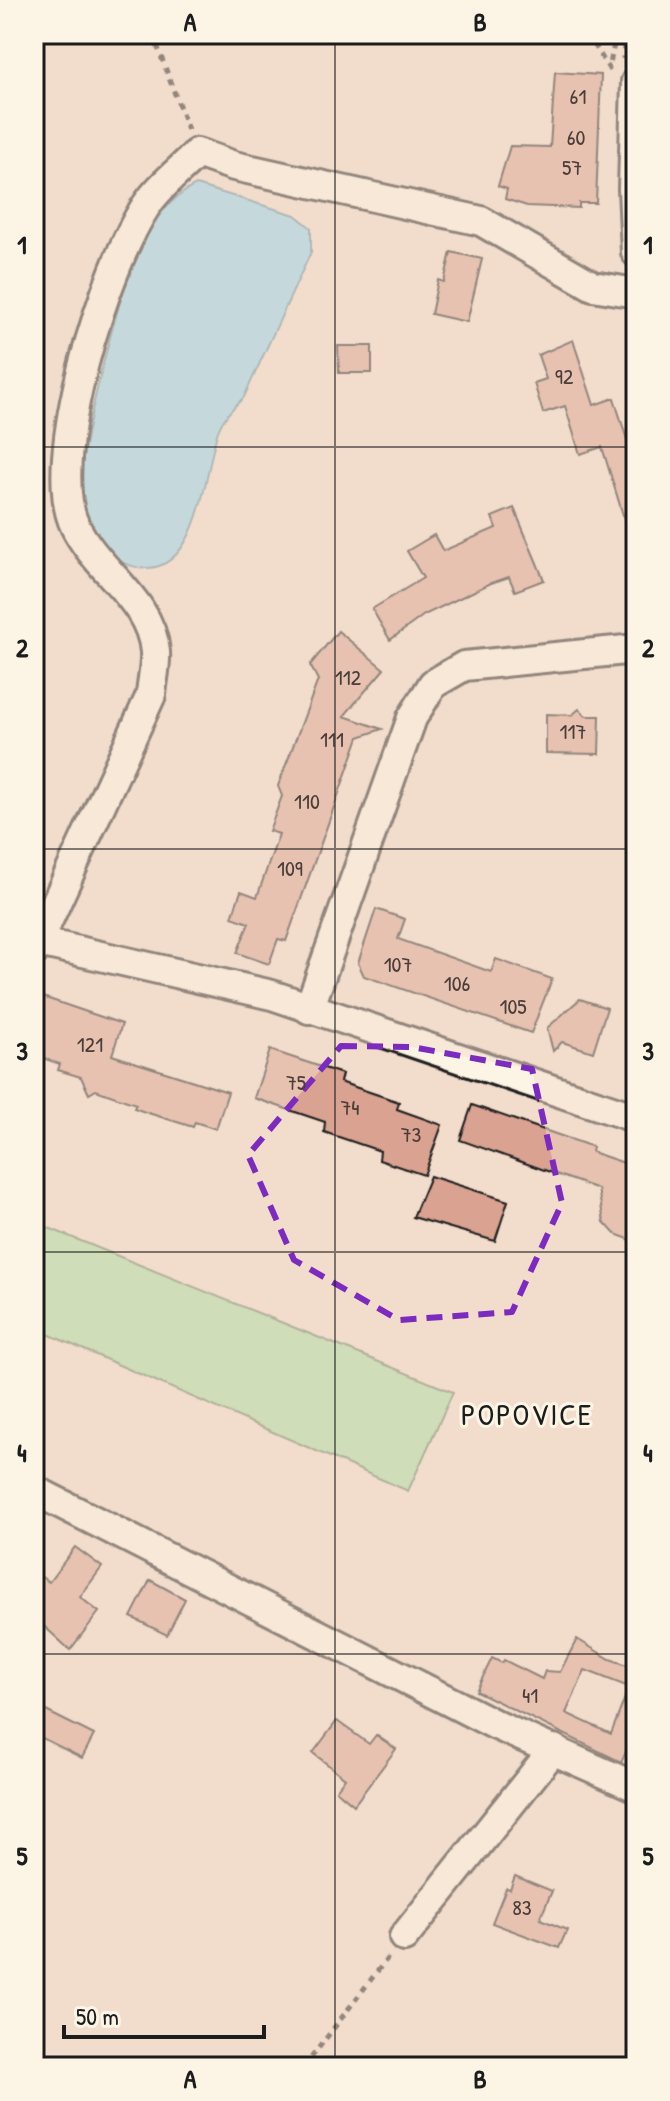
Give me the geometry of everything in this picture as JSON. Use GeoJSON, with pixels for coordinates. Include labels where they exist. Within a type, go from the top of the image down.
{"type":"FeatureCollection","features":[{"type":"Feature","properties":{"kind":"street"},"geometry":{"type":"LineString","coordinates":[[636,82],[633,189],[636,252]]}},
{"type":"Feature","properties":{"kind":"street"},"geometry":{"type":"LineString","coordinates":[[636,293],[593,286],[481,221],[234,166],[197,153],[147,204],[114,264],[81,381],[66,455],[66,495],[74,524],[97,562],[145,613],[155,652],[151,695],[36,947],[272,995],[636,1118]]}},
{"type":"Feature","properties":{"kind":"street"},"geometry":{"type":"LineString","coordinates":[[309,1009],[412,718],[433,684],[452,670],[477,664],[636,649]]}},
{"type":"Feature","properties":{"kind":"street"},"geometry":{"type":"LineString","coordinates":[[34,1490],[496,1725],[636,1787]]}},
{"type":"Feature","properties":{"kind":"street"},"geometry":{"type":"LineString","coordinates":[[404,1937],[554,1749]]}},
{"type":"Feature","properties":{"kind":"path"},"geometry":{"type":"LineString","coordinates":[[153,34],[197,153]]}},
{"type":"Feature","properties":{"kind":"path"},"geometry":{"type":"LineString","coordinates":[[588,34],[609,69],[616,34]]}},
{"type":"Feature","properties":{"kind":"path"},"geometry":{"type":"LineString","coordinates":[[304,2067],[404,1937]]}},
{"type":"Feature","properties":{"kind":"highlighted area"},"geometry":{"type":"Polygon","coordinates":[[[341,1046],[412,1047],[532,1069],[562,1203],[512,1312],[399,1320],[294,1260],[248,1155],[341,1046]]]}},
{"type":"Feature","properties":{"kind":"green space"},"geometry":{"type":"Polygon","coordinates":[[[34,1222],[453,1392],[408,1491],[34,1328],[34,1222]]]}},
{"type":"Feature","properties":{"kind":"water"},"geometry":{"type":"Polygon","coordinates":[[[196,185],[295,215],[311,228],[311,252],[244,397],[218,431],[190,534],[179,551],[165,563],[147,568],[135,567],[113,557],[89,529],[80,506],[83,458],[110,339],[137,252],[161,213],[177,197],[196,185]]]}},
{"type":"Feature","properties":{"kind":"building"},"geometry":{"type":"Polygon","coordinates":[[[555,72],[601,75],[596,203],[579,203],[579,208],[527,206],[505,199],[507,189],[498,186],[510,146],[550,147],[555,72]]]}},
{"type":"Feature","properties":{"kind":"building"},"geometry":{"type":"Polygon","coordinates":[[[451,252],[482,259],[467,322],[431,314],[438,280],[444,282],[451,252]]]}},
{"type":"Feature","properties":{"kind":"building"},"geometry":{"type":"Polygon","coordinates":[[[573,340],[594,405],[614,398],[630,449],[636,448],[636,540],[631,541],[602,447],[580,454],[565,406],[543,413],[534,383],[546,379],[538,355],[573,340]]]}},
{"type":"Feature","properties":{"kind":"building"},"geometry":{"type":"Polygon","coordinates":[[[338,346],[372,346],[372,373],[339,373],[338,346]]]}},
{"type":"Feature","properties":{"kind":"building"},"geometry":{"type":"Polygon","coordinates":[[[514,508],[544,580],[515,591],[509,577],[491,583],[424,615],[390,640],[372,609],[423,578],[407,551],[434,535],[443,551],[496,528],[492,517],[514,508]]]}},
{"type":"Feature","properties":{"kind":"building"},"geometry":{"type":"Polygon","coordinates":[[[338,631],[384,669],[344,716],[382,729],[359,737],[286,941],[278,939],[269,964],[237,953],[249,923],[232,917],[241,891],[257,897],[279,834],[269,831],[282,796],[278,786],[318,680],[310,665],[338,631]]]}},
{"type":"Feature","properties":{"kind":"building"},"geometry":{"type":"Polygon","coordinates":[[[579,709],[586,716],[600,716],[599,754],[546,753],[546,714],[572,715],[579,709]]]}},
{"type":"Feature","properties":{"kind":"building"},"geometry":{"type":"Polygon","coordinates":[[[376,909],[405,919],[398,939],[491,972],[496,959],[552,979],[531,1033],[364,976],[358,963],[376,909]]]}},
{"type":"Feature","properties":{"kind":"building"},"geometry":{"type":"Polygon","coordinates":[[[34,994],[122,1024],[112,1055],[228,1092],[216,1129],[195,1122],[193,1127],[145,1112],[134,1108],[136,1104],[96,1090],[89,1094],[81,1077],[58,1070],[60,1064],[34,1055],[34,994]]]}},
{"type":"Feature","properties":{"kind":"building"},"geometry":{"type":"Polygon","coordinates":[[[580,999],[607,1008],[593,1052],[562,1042],[553,1051],[547,1028],[580,999]]]}},
{"type":"Feature","properties":{"kind":"building"},"geometry":{"type":"Polygon","coordinates":[[[270,1050],[342,1074],[340,1082],[399,1102],[397,1109],[442,1125],[424,1175],[379,1160],[380,1151],[324,1132],[325,1122],[254,1098],[270,1050]]]}},
{"type":"Feature","properties":{"kind":"building"},"geometry":{"type":"Polygon","coordinates":[[[472,1105],[593,1147],[592,1152],[636,1167],[636,1224],[631,1240],[615,1234],[604,1222],[598,1189],[460,1140],[472,1105]]]}},
{"type":"Feature","properties":{"kind":"building"},"geometry":{"type":"Polygon","coordinates":[[[430,1176],[508,1201],[495,1241],[413,1217],[430,1176]]]}},
{"type":"Feature","properties":{"kind":"building"},"geometry":{"type":"Polygon","coordinates":[[[75,1547],[102,1567],[80,1597],[99,1612],[70,1650],[34,1617],[34,1572],[49,1582],[75,1547]]]}},
{"type":"Feature","properties":{"kind":"building"},"geometry":{"type":"Polygon","coordinates":[[[150,1580],[185,1599],[167,1635],[131,1617],[150,1580]]]}},
{"type":"Feature","properties":{"kind":"building"},"geometry":{"type":"Polygon","coordinates":[[[577,1639],[610,1659],[636,1668],[636,1731],[621,1762],[476,1691],[492,1658],[502,1663],[504,1660],[542,1679],[545,1671],[560,1672],[577,1639]],[[585,1670],[566,1713],[611,1734],[629,1687],[585,1670]]]}},
{"type":"Feature","properties":{"kind":"building"},"geometry":{"type":"Polygon","coordinates":[[[44,1710],[94,1735],[82,1758],[34,1734],[44,1710]]]}},
{"type":"Feature","properties":{"kind":"building"},"geometry":{"type":"Polygon","coordinates":[[[337,1721],[369,1744],[376,1735],[396,1749],[354,1805],[336,1790],[345,1778],[313,1753],[337,1721]]]}},
{"type":"Feature","properties":{"kind":"building"},"geometry":{"type":"Polygon","coordinates":[[[515,1876],[552,1891],[540,1919],[567,1930],[559,1948],[492,1923],[506,1888],[510,1889],[515,1876]]]}},
{"type":"Feature","properties":{"kind":"district","name":"POPOVICE"},"geometry":{"type":"Point","coordinates":[527,1414]}}]}
